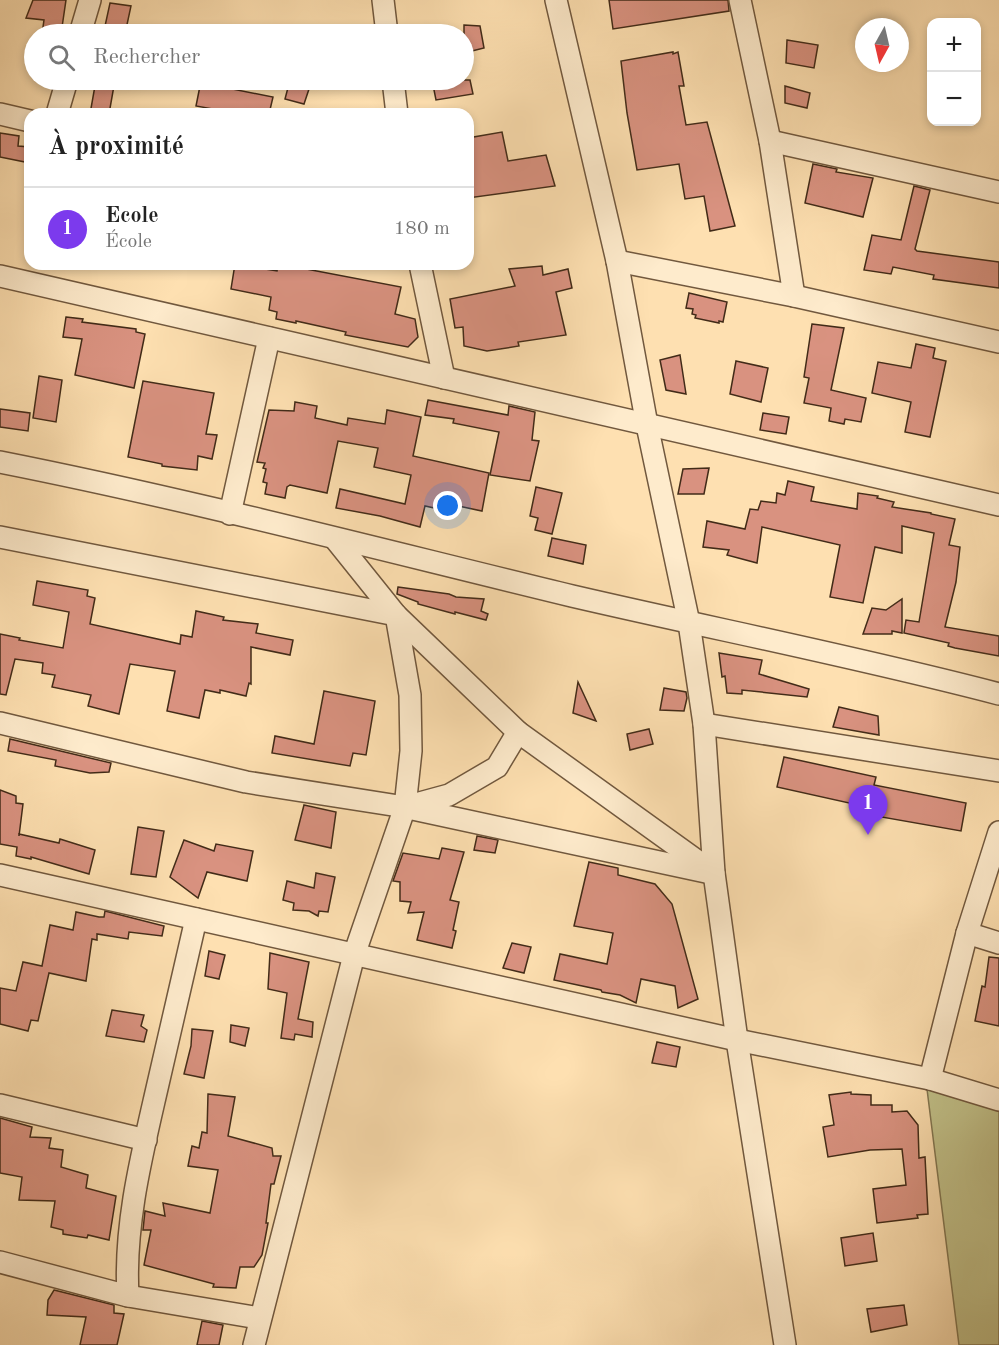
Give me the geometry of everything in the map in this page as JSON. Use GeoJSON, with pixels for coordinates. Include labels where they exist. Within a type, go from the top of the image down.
{"type":"FeatureCollection","features":[{"type":"Feature","properties":{"kind":"street"},"geometry":{"type":"LineString","coordinates":[[83,24],[90,0]]}},
{"type":"Feature","properties":{"kind":"street"},"geometry":{"type":"LineString","coordinates":[[383,0],[386,24]]}},
{"type":"Feature","properties":{"kind":"street"},"geometry":{"type":"LineString","coordinates":[[556,0],[617,261],[647,425],[689,623],[704,724],[714,873],[737,1040],[785,1345]]}},
{"type":"Feature","properties":{"kind":"street"},"geometry":{"type":"LineString","coordinates":[[740,0],[770,141],[794,296]]}},
{"type":"Feature","properties":{"kind":"street"},"geometry":{"type":"LineString","coordinates":[[59,108],[64,90]]}},
{"type":"Feature","properties":{"kind":"street"},"geometry":{"type":"LineString","coordinates":[[394,90],[396,108]]}},
{"type":"Feature","properties":{"kind":"street"},"geometry":{"type":"LineString","coordinates":[[0,114],[24,120]]}},
{"type":"Feature","properties":{"kind":"street"},"geometry":{"type":"LineString","coordinates":[[770,141],[999,192]]}},
{"type":"Feature","properties":{"kind":"street"},"geometry":{"type":"LineString","coordinates":[[617,261],[794,296],[999,342]]}},
{"type":"Feature","properties":{"kind":"street"},"geometry":{"type":"LineString","coordinates":[[421,270],[444,378]]}},
{"type":"Feature","properties":{"kind":"street"},"geometry":{"type":"LineString","coordinates":[[0,276],[999,505]]}},
{"type":"Feature","properties":{"kind":"street"},"geometry":{"type":"LineString","coordinates":[[230,514],[269,338]]}},
{"type":"Feature","properties":{"kind":"street"},"geometry":{"type":"LineString","coordinates":[[0,462],[102,482],[689,623],[935,677],[999,694]]}},
{"type":"Feature","properties":{"kind":"street"},"geometry":{"type":"LineString","coordinates":[[0,537],[396,615]]}},
{"type":"Feature","properties":{"kind":"street"},"geometry":{"type":"LineString","coordinates":[[335,539],[396,615],[518,732],[714,873]]}},
{"type":"Feature","properties":{"kind":"street"},"geometry":{"type":"LineString","coordinates":[[254,1345],[354,955],[405,807],[411,751],[410,695],[396,615]]}},
{"type":"Feature","properties":{"kind":"street"},"geometry":{"type":"LineString","coordinates":[[0,723],[246,782],[405,807],[714,873]]}},
{"type":"Feature","properties":{"kind":"street"},"geometry":{"type":"LineString","coordinates":[[704,724],[999,771]]}},
{"type":"Feature","properties":{"kind":"street"},"geometry":{"type":"LineString","coordinates":[[405,807],[449,795],[496,767],[518,732]]}},
{"type":"Feature","properties":{"kind":"street"},"geometry":{"type":"LineString","coordinates":[[930,1079],[967,933],[999,832]]}},
{"type":"Feature","properties":{"kind":"street"},"geometry":{"type":"LineString","coordinates":[[0,874],[737,1040],[930,1079],[999,1100]]}},
{"type":"Feature","properties":{"kind":"street"},"geometry":{"type":"LineString","coordinates":[[128,1296],[126,1266],[128,1245],[146,1140],[196,919]]}},
{"type":"Feature","properties":{"kind":"street"},"geometry":{"type":"LineString","coordinates":[[967,933],[999,943]]}},
{"type":"Feature","properties":{"kind":"street"},"geometry":{"type":"LineString","coordinates":[[0,1105],[146,1140]]}},
{"type":"Feature","properties":{"kind":"street"},"geometry":{"type":"LineString","coordinates":[[0,1262],[128,1296],[260,1318]]}},
{"type":"Feature","properties":{"kind":"green space"},"geometry":{"type":"Polygon","coordinates":[[[927,1089],[999,1110],[999,1345],[959,1345],[927,1089]]]}},
{"type":"Feature","properties":{"kind":"building"},"geometry":{"type":"Polygon","coordinates":[[[33,0],[66,0],[62,24],[43,24],[44,20],[26,18],[33,0]]]}},
{"type":"Feature","properties":{"kind":"building"},"geometry":{"type":"Polygon","coordinates":[[[609,0],[728,0],[729,11],[613,29],[609,0]]]}},
{"type":"Feature","properties":{"kind":"building"},"geometry":{"type":"Polygon","coordinates":[[[110,3],[131,6],[127,24],[105,24],[110,3]]]}},
{"type":"Feature","properties":{"kind":"building"},"geometry":{"type":"Polygon","coordinates":[[[474,26],[480,26],[484,48],[474,50],[474,26]]]}},
{"type":"Feature","properties":{"kind":"building"},"geometry":{"type":"Polygon","coordinates":[[[787,40],[818,45],[814,68],[786,63],[787,40]]]}},
{"type":"Feature","properties":{"kind":"building"},"geometry":{"type":"Polygon","coordinates":[[[673,52],[673,54],[678,52],[684,86],[679,86],[686,125],[707,122],[735,226],[710,231],[704,196],[685,199],[679,164],[637,170],[621,61],[673,52]]]}},
{"type":"Feature","properties":{"kind":"building"},"geometry":{"type":"Polygon","coordinates":[[[785,86],[810,93],[807,108],[785,103],[785,86]]]}},
{"type":"Feature","properties":{"kind":"building"},"geometry":{"type":"Polygon","coordinates":[[[94,90],[113,90],[110,108],[91,108],[94,90]]]}},
{"type":"Feature","properties":{"kind":"building"},"geometry":{"type":"Polygon","coordinates":[[[199,90],[237,90],[273,97],[270,108],[196,106],[199,90]]]}},
{"type":"Feature","properties":{"kind":"building"},"geometry":{"type":"Polygon","coordinates":[[[287,90],[309,90],[304,104],[285,99],[287,90]]]}},
{"type":"Feature","properties":{"kind":"building"},"geometry":{"type":"Polygon","coordinates":[[[434,90],[472,90],[473,94],[436,100],[434,90]]]}},
{"type":"Feature","properties":{"kind":"building"},"geometry":{"type":"Polygon","coordinates":[[[502,132],[508,161],[546,155],[555,186],[474,197],[474,137],[502,132]]]}},
{"type":"Feature","properties":{"kind":"building"},"geometry":{"type":"Polygon","coordinates":[[[0,133],[19,136],[18,146],[24,146],[24,162],[0,157],[0,133]]]}},
{"type":"Feature","properties":{"kind":"building"},"geometry":{"type":"Polygon","coordinates":[[[813,164],[837,169],[836,172],[873,178],[863,217],[805,203],[813,164]]]}},
{"type":"Feature","properties":{"kind":"building"},"geometry":{"type":"Polygon","coordinates":[[[914,186],[930,190],[915,249],[999,262],[999,288],[933,279],[934,275],[893,267],[891,274],[864,270],[872,235],[901,240],[914,186]]]}},
{"type":"Feature","properties":{"kind":"building"},"geometry":{"type":"Polygon","coordinates":[[[542,266],[543,275],[568,269],[572,288],[556,292],[566,335],[518,342],[519,346],[487,351],[464,346],[463,327],[455,328],[450,299],[515,286],[509,269],[542,266]]]}},
{"type":"Feature","properties":{"kind":"building"},"geometry":{"type":"Polygon","coordinates":[[[234,270],[312,270],[401,287],[395,314],[415,319],[418,337],[408,347],[345,335],[346,332],[296,321],[296,323],[276,319],[277,312],[269,310],[271,297],[231,289],[234,270]]]}},
{"type":"Feature","properties":{"kind":"building"},"geometry":{"type":"Polygon","coordinates":[[[689,293],[727,302],[723,322],[695,318],[696,315],[692,314],[693,309],[686,308],[689,293]]]}},
{"type":"Feature","properties":{"kind":"building"},"geometry":{"type":"Polygon","coordinates":[[[66,317],[83,319],[82,322],[136,329],[136,332],[145,334],[134,388],[75,375],[82,339],[63,337],[66,317]]]}},
{"type":"Feature","properties":{"kind":"building"},"geometry":{"type":"Polygon","coordinates":[[[812,324],[844,328],[831,390],[866,398],[861,422],[845,419],[844,424],[829,421],[831,408],[804,403],[809,378],[804,377],[812,324]]]}},
{"type":"Feature","properties":{"kind":"building"},"geometry":{"type":"Polygon","coordinates":[[[916,344],[935,348],[933,358],[946,361],[930,437],[905,432],[911,402],[872,393],[878,362],[911,368],[916,344]]]}},
{"type":"Feature","properties":{"kind":"building"},"geometry":{"type":"Polygon","coordinates":[[[680,355],[686,394],[666,390],[660,360],[680,355]]]}},
{"type":"Feature","properties":{"kind":"building"},"geometry":{"type":"Polygon","coordinates":[[[736,361],[768,368],[761,402],[730,394],[736,361]]]}},
{"type":"Feature","properties":{"kind":"building"},"geometry":{"type":"Polygon","coordinates":[[[39,376],[62,380],[56,422],[33,418],[39,376]]]}},
{"type":"Feature","properties":{"kind":"building"},"geometry":{"type":"Polygon","coordinates":[[[143,381],[214,393],[206,434],[217,435],[212,459],[198,456],[197,470],[162,466],[162,464],[128,457],[143,381]]]}},
{"type":"Feature","properties":{"kind":"building"},"geometry":{"type":"Polygon","coordinates":[[[428,400],[508,415],[509,406],[535,412],[532,440],[539,441],[530,481],[490,475],[499,432],[453,423],[454,419],[425,415],[428,400]]]}},
{"type":"Feature","properties":{"kind":"building"},"geometry":{"type":"Polygon","coordinates":[[[295,402],[317,406],[315,418],[347,425],[348,418],[385,424],[387,410],[421,417],[413,456],[489,473],[482,511],[444,503],[443,510],[425,506],[420,527],[380,516],[336,508],[340,489],[405,504],[411,475],[374,467],[378,448],[338,441],[327,493],[290,485],[287,487],[285,498],[265,494],[267,483],[263,482],[266,469],[263,468],[265,463],[257,462],[269,410],[294,411],[295,402]]]}},
{"type":"Feature","properties":{"kind":"building"},"geometry":{"type":"Polygon","coordinates":[[[0,409],[30,413],[28,431],[0,427],[0,409]]]}},
{"type":"Feature","properties":{"kind":"building"},"geometry":{"type":"Polygon","coordinates":[[[763,413],[789,417],[786,434],[760,430],[763,413]]]}},
{"type":"Feature","properties":{"kind":"building"},"geometry":{"type":"Polygon","coordinates":[[[709,468],[704,494],[678,494],[683,469],[709,468]]]}},
{"type":"Feature","properties":{"kind":"building"},"geometry":{"type":"Polygon","coordinates":[[[788,481],[814,487],[811,501],[857,509],[858,493],[878,496],[877,498],[894,502],[892,507],[955,519],[949,545],[960,547],[956,582],[945,627],[999,636],[999,656],[955,648],[948,646],[949,643],[904,633],[906,620],[919,622],[934,533],[902,526],[902,553],[875,547],[863,603],[830,597],[840,545],[762,527],[757,563],[727,555],[729,550],[703,547],[707,521],[745,529],[750,509],[758,510],[761,501],[776,503],[777,493],[785,495],[788,481]]]}},
{"type":"Feature","properties":{"kind":"building"},"geometry":{"type":"Polygon","coordinates":[[[536,487],[562,493],[552,534],[535,530],[538,518],[530,516],[536,487]]]}},
{"type":"Feature","properties":{"kind":"building"},"geometry":{"type":"Polygon","coordinates":[[[552,538],[586,545],[583,564],[548,556],[552,538]]]}},
{"type":"Feature","properties":{"kind":"building"},"geometry":{"type":"Polygon","coordinates":[[[37,581],[88,590],[87,596],[95,598],[90,624],[180,644],[181,635],[192,637],[196,611],[224,617],[223,620],[258,624],[256,633],[293,640],[290,655],[251,647],[251,684],[249,683],[246,696],[220,690],[220,693],[205,690],[199,718],[167,711],[175,671],[130,664],[119,714],[88,706],[91,695],[52,687],[55,675],[42,673],[43,663],[15,659],[6,695],[0,694],[0,634],[63,648],[69,612],[33,605],[37,581]]]}},
{"type":"Feature","properties":{"kind":"building"},"geometry":{"type":"Polygon","coordinates":[[[398,587],[456,597],[484,599],[481,611],[488,614],[486,620],[418,604],[418,602],[397,594],[398,587]]]}},
{"type":"Feature","properties":{"kind":"building"},"geometry":{"type":"Polygon","coordinates":[[[902,599],[902,633],[892,631],[892,634],[863,634],[872,608],[886,610],[902,599]]]}},
{"type":"Feature","properties":{"kind":"building"},"geometry":{"type":"Polygon","coordinates":[[[719,653],[762,660],[759,674],[809,689],[807,697],[742,690],[742,694],[727,693],[719,653]]]}},
{"type":"Feature","properties":{"kind":"building"},"geometry":{"type":"Polygon","coordinates":[[[578,682],[596,721],[573,713],[578,682]]]}},
{"type":"Feature","properties":{"kind":"building"},"geometry":{"type":"Polygon","coordinates":[[[664,688],[686,692],[684,711],[660,710],[664,688]]]}},
{"type":"Feature","properties":{"kind":"building"},"geometry":{"type":"Polygon","coordinates":[[[324,691],[375,701],[366,755],[353,753],[350,766],[272,753],[275,736],[314,744],[324,691]]]}},
{"type":"Feature","properties":{"kind":"building"},"geometry":{"type":"Polygon","coordinates":[[[839,707],[878,716],[879,735],[833,727],[839,707]]]}},
{"type":"Feature","properties":{"kind":"building"},"geometry":{"type":"Polygon","coordinates":[[[649,729],[653,744],[630,750],[627,734],[649,729]]]}},
{"type":"Feature","properties":{"kind":"building"},"geometry":{"type":"Polygon","coordinates":[[[10,739],[111,763],[109,772],[90,773],[55,766],[56,760],[8,751],[10,739]]]}},
{"type":"Feature","properties":{"kind":"building"},"geometry":{"type":"Polygon","coordinates":[[[784,757],[876,777],[874,785],[966,803],[961,831],[853,812],[854,804],[777,787],[784,757]]]}},
{"type":"Feature","properties":{"kind":"building"},"geometry":{"type":"Polygon","coordinates":[[[0,790],[16,796],[16,803],[23,804],[19,834],[59,843],[60,839],[95,850],[89,874],[31,857],[31,859],[16,856],[17,847],[0,844],[0,790]]]}},
{"type":"Feature","properties":{"kind":"building"},"geometry":{"type":"Polygon","coordinates":[[[304,805],[336,812],[331,848],[295,840],[304,805]]]}},
{"type":"Feature","properties":{"kind":"building"},"geometry":{"type":"Polygon","coordinates":[[[138,827],[164,831],[156,877],[131,874],[138,827]]]}},
{"type":"Feature","properties":{"kind":"building"},"geometry":{"type":"Polygon","coordinates":[[[477,836],[498,840],[495,853],[474,850],[477,836]]]}},
{"type":"Feature","properties":{"kind":"building"},"geometry":{"type":"Polygon","coordinates":[[[184,840],[214,851],[216,844],[253,851],[247,881],[207,872],[198,898],[170,877],[184,840]]]}},
{"type":"Feature","properties":{"kind":"building"},"geometry":{"type":"Polygon","coordinates":[[[442,848],[464,852],[450,900],[459,902],[452,948],[417,940],[424,912],[408,913],[411,902],[400,901],[400,882],[393,881],[403,853],[439,859],[442,848]]]}},
{"type":"Feature","properties":{"kind":"building"},"geometry":{"type":"Polygon","coordinates":[[[589,862],[618,868],[618,875],[655,884],[672,904],[698,999],[678,1008],[675,986],[641,979],[636,1003],[620,995],[554,980],[560,954],[607,964],[613,933],[574,926],[589,862]]]}},
{"type":"Feature","properties":{"kind":"building"},"geometry":{"type":"Polygon","coordinates":[[[316,873],[335,877],[328,912],[319,911],[318,916],[309,911],[293,910],[294,903],[283,900],[287,881],[314,888],[316,873]]]}},
{"type":"Feature","properties":{"kind":"building"},"geometry":{"type":"Polygon","coordinates":[[[105,911],[164,926],[162,936],[129,932],[128,939],[97,934],[97,940],[92,939],[86,981],[49,973],[38,1021],[31,1020],[28,1031],[0,1024],[0,988],[16,991],[23,962],[42,966],[50,925],[73,930],[76,912],[104,917],[105,911]]]}},
{"type":"Feature","properties":{"kind":"building"},"geometry":{"type":"Polygon","coordinates":[[[512,943],[531,947],[524,973],[503,968],[512,943]]]}},
{"type":"Feature","properties":{"kind":"building"},"geometry":{"type":"Polygon","coordinates":[[[209,951],[225,955],[219,979],[205,976],[209,951]]]}},
{"type":"Feature","properties":{"kind":"building"},"geometry":{"type":"Polygon","coordinates":[[[270,953],[309,962],[298,1019],[313,1022],[312,1037],[295,1034],[294,1040],[281,1038],[287,993],[268,989],[270,953]]]}},
{"type":"Feature","properties":{"kind":"building"},"geometry":{"type":"Polygon","coordinates":[[[989,957],[999,958],[999,1026],[975,1021],[982,986],[985,987],[989,957]]]}},
{"type":"Feature","properties":{"kind":"building"},"geometry":{"type":"Polygon","coordinates":[[[112,1010],[144,1015],[141,1026],[147,1030],[144,1042],[106,1036],[112,1010]]]}},
{"type":"Feature","properties":{"kind":"building"},"geometry":{"type":"Polygon","coordinates":[[[231,1025],[249,1028],[245,1046],[230,1042],[231,1025]]]}},
{"type":"Feature","properties":{"kind":"building"},"geometry":{"type":"Polygon","coordinates":[[[192,1029],[213,1031],[204,1078],[184,1074],[191,1046],[192,1029]]]}},
{"type":"Feature","properties":{"kind":"building"},"geometry":{"type":"Polygon","coordinates":[[[657,1042],[680,1047],[676,1067],[652,1063],[657,1042]]]}},
{"type":"Feature","properties":{"kind":"building"},"geometry":{"type":"Polygon","coordinates":[[[851,1092],[851,1094],[871,1095],[871,1105],[892,1105],[892,1112],[907,1111],[918,1125],[919,1158],[925,1157],[928,1214],[917,1215],[918,1218],[877,1223],[873,1189],[906,1185],[902,1149],[870,1150],[828,1157],[823,1127],[834,1125],[829,1095],[851,1092]]]}},
{"type":"Feature","properties":{"kind":"building"},"geometry":{"type":"Polygon","coordinates":[[[208,1094],[235,1097],[228,1136],[272,1148],[273,1156],[281,1156],[274,1184],[271,1184],[266,1223],[268,1223],[262,1255],[254,1267],[240,1267],[236,1288],[213,1287],[214,1284],[144,1265],[151,1230],[143,1230],[145,1211],[165,1216],[163,1203],[210,1213],[218,1170],[188,1166],[192,1146],[199,1148],[202,1132],[207,1133],[208,1094]]]}},
{"type":"Feature","properties":{"kind":"building"},"geometry":{"type":"Polygon","coordinates":[[[0,1118],[32,1127],[30,1137],[51,1138],[49,1148],[63,1150],[61,1167],[88,1175],[86,1188],[116,1196],[109,1240],[88,1235],[87,1238],[63,1234],[63,1230],[51,1227],[55,1201],[19,1200],[22,1177],[0,1173],[0,1118]]]}},
{"type":"Feature","properties":{"kind":"building"},"geometry":{"type":"Polygon","coordinates":[[[873,1233],[877,1261],[845,1266],[841,1238],[873,1233]]]}},
{"type":"Feature","properties":{"kind":"building"},"geometry":{"type":"Polygon","coordinates":[[[54,1290],[114,1305],[114,1313],[124,1314],[117,1345],[80,1345],[86,1317],[47,1315],[48,1300],[54,1290]]]}},
{"type":"Feature","properties":{"kind":"building"},"geometry":{"type":"Polygon","coordinates":[[[904,1305],[907,1325],[871,1332],[867,1309],[904,1305]]]}},
{"type":"Feature","properties":{"kind":"building"},"geometry":{"type":"Polygon","coordinates":[[[202,1321],[223,1325],[219,1345],[197,1345],[202,1321]]]}},
{"type":"Feature","properties":{"kind":"place","name":"Ecole"},"geometry":{"type":"Point","coordinates":[868,835]}}]}
